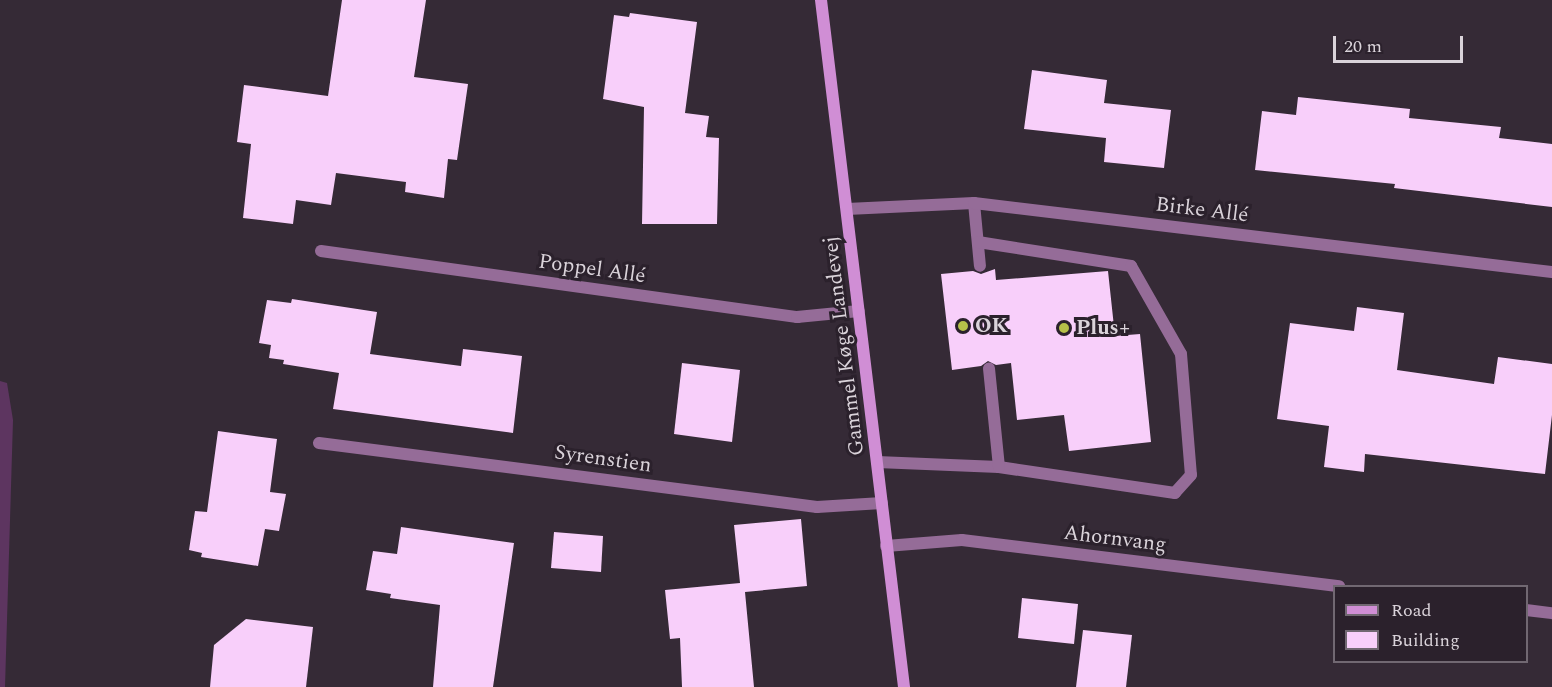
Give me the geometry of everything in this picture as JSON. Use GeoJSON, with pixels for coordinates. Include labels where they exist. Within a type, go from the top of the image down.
{"type":"FeatureCollection","features":[{"type":"Feature","properties":{"kind":"main road","name":"Gammel Køge Landevej"},"geometry":{"type":"LineString","coordinates":[[821,0],[904,687]]}},
{"type":"Feature","properties":{"kind":"street","name":"Birke Allé"},"geometry":{"type":"LineString","coordinates":[[847,209],[974,203],[1552,272]]}},
{"type":"Feature","properties":{"kind":"street"},"geometry":{"type":"LineString","coordinates":[[974,203],[980,266]]}},
{"type":"Feature","properties":{"kind":"street"},"geometry":{"type":"LineString","coordinates":[[877,462],[999,467],[1175,493],[1191,475],[1181,354],[1131,266],[978,242]]}},
{"type":"Feature","properties":{"kind":"street","name":"Poppel Allé"},"geometry":{"type":"LineString","coordinates":[[321,251],[797,318],[859,310]]}},
{"type":"Feature","properties":{"kind":"street"},"geometry":{"type":"LineString","coordinates":[[989,369],[999,467]]}},
{"type":"Feature","properties":{"kind":"street","name":"Syrenstien"},"geometry":{"type":"LineString","coordinates":[[319,443],[817,507],[882,503]]}},
{"type":"Feature","properties":{"kind":"street","name":"Ahornvang"},"geometry":{"type":"LineString","coordinates":[[886,546],[963,540],[1333,585]]}},
{"type":"Feature","properties":{"kind":"street"},"geometry":{"type":"LineString","coordinates":[[1528,610],[1552,613]]}},
{"type":"Feature","properties":{"kind":"shaded area"},"geometry":{"type":"Polygon","coordinates":[[[0,381],[7,383],[13,420],[5,687],[0,687],[0,381]]]}},
{"type":"Feature","properties":{"kind":"building"},"geometry":{"type":"Polygon","coordinates":[[[342,0],[426,0],[414,77],[468,84],[457,160],[448,159],[444,198],[405,192],[406,182],[336,173],[331,205],[296,200],[293,224],[243,218],[251,144],[237,142],[244,85],[328,96],[342,0]]]}},
{"type":"Feature","properties":{"kind":"building"},"geometry":{"type":"Polygon","coordinates":[[[630,13],[697,22],[685,113],[709,116],[706,137],[719,138],[717,224],[642,224],[644,107],[603,99],[614,15],[629,17],[630,13]]]}},
{"type":"Feature","properties":{"kind":"building"},"geometry":{"type":"Polygon","coordinates":[[[1032,70],[1107,80],[1104,103],[1171,110],[1164,168],[1104,162],[1106,138],[1024,129],[1032,70]]]}},
{"type":"Feature","properties":{"kind":"building"},"geometry":{"type":"Polygon","coordinates":[[[1298,97],[1410,109],[1409,118],[1501,127],[1499,138],[1552,144],[1552,207],[1394,188],[1395,184],[1255,170],[1262,111],[1296,115],[1298,97]]]}},
{"type":"Feature","properties":{"kind":"building"},"geometry":{"type":"Polygon","coordinates":[[[995,269],[996,280],[1108,271],[1115,336],[1140,334],[1151,442],[1069,451],[1064,415],[1017,420],[1011,363],[996,365],[988,361],[981,366],[952,370],[941,274],[973,271],[981,274],[995,269]]]}},
{"type":"Feature","properties":{"kind":"building"},"geometry":{"type":"Polygon","coordinates":[[[292,299],[377,312],[370,354],[461,366],[463,349],[522,356],[513,433],[333,409],[339,373],[283,364],[284,360],[269,358],[271,345],[259,343],[267,300],[291,303],[292,299]]]}},
{"type":"Feature","properties":{"kind":"building"},"geometry":{"type":"Polygon","coordinates":[[[1357,307],[1404,313],[1397,370],[1494,384],[1498,357],[1552,364],[1552,415],[1545,474],[1365,454],[1364,472],[1324,467],[1329,426],[1277,419],[1290,323],[1354,331],[1357,307]]]}},
{"type":"Feature","properties":{"kind":"building"},"geometry":{"type":"Polygon","coordinates":[[[682,363],[740,370],[732,442],[674,434],[682,363]]]}},
{"type":"Feature","properties":{"kind":"building"},"geometry":{"type":"Polygon","coordinates":[[[218,431],[277,439],[270,492],[286,494],[279,531],[265,529],[258,566],[201,557],[202,553],[189,550],[195,511],[207,512],[218,431]]]}},
{"type":"Feature","properties":{"kind":"building"},"geometry":{"type":"Polygon","coordinates":[[[801,519],[807,586],[745,592],[754,687],[682,687],[680,638],[670,639],[665,590],[740,583],[734,525],[801,519]]]}},
{"type":"Feature","properties":{"kind":"building"},"geometry":{"type":"Polygon","coordinates":[[[401,527],[514,543],[493,687],[433,687],[440,605],[390,598],[391,594],[366,590],[373,551],[397,554],[401,527]]]}},
{"type":"Feature","properties":{"kind":"building"},"geometry":{"type":"Polygon","coordinates":[[[554,532],[603,536],[601,572],[551,568],[554,532]]]}},
{"type":"Feature","properties":{"kind":"building"},"geometry":{"type":"Polygon","coordinates":[[[1022,598],[1078,604],[1074,644],[1018,638],[1022,598]]]}},
{"type":"Feature","properties":{"kind":"building"},"geometry":{"type":"Polygon","coordinates":[[[246,619],[313,627],[306,687],[210,687],[214,645],[246,619]]]}},
{"type":"Feature","properties":{"kind":"building"},"geometry":{"type":"Polygon","coordinates":[[[1083,630],[1132,635],[1126,687],[1076,687],[1083,630]]]}},
{"type":"Feature","properties":{"kind":"place","name":"OK"},"geometry":{"type":"Point","coordinates":[963,326]}},
{"type":"Feature","properties":{"kind":"place","name":"Plus+"},"geometry":{"type":"Point","coordinates":[1064,328]}}]}
